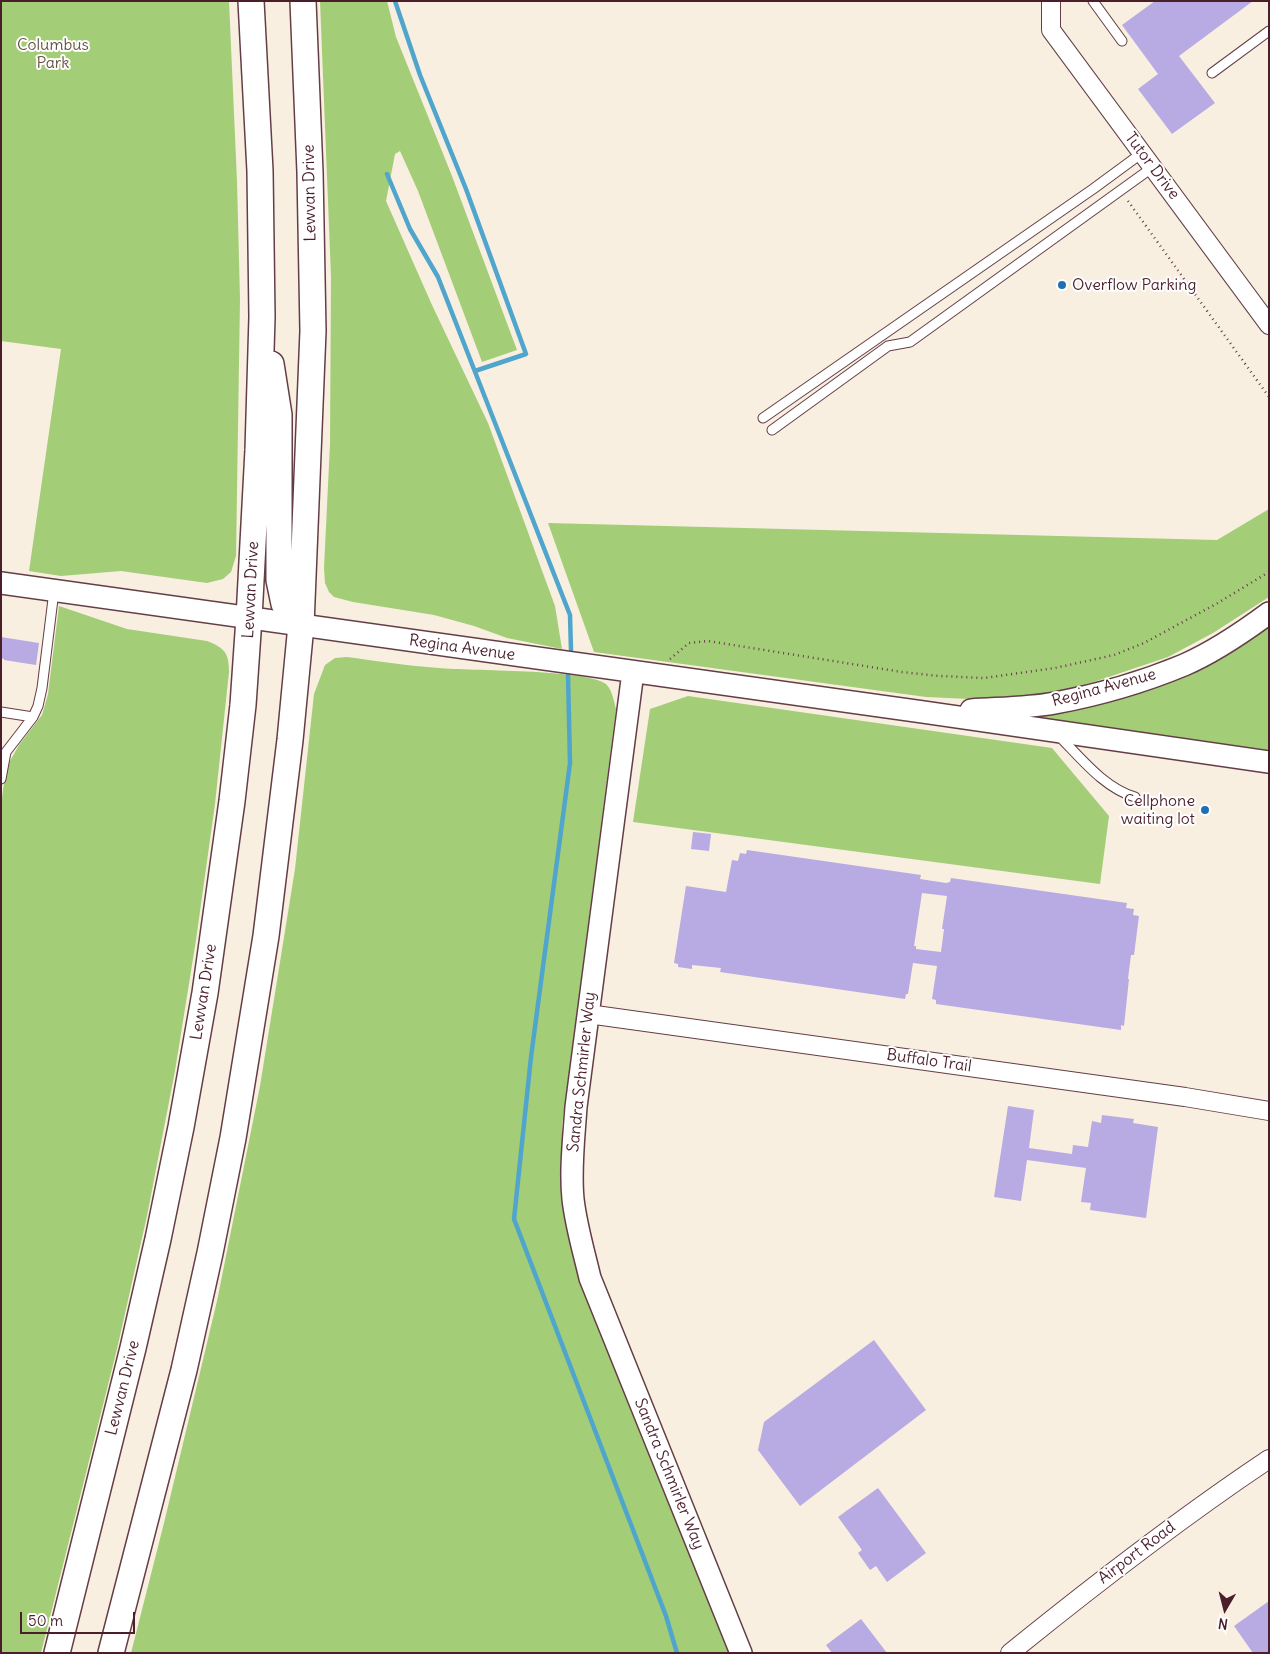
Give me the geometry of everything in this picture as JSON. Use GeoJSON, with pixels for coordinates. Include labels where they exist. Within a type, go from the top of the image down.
{"type":"FeatureCollection","features":[{"type":"Feature","properties":{"kind":"main road","name":"Lewvan Drive"},"geometry":{"type":"LineString","coordinates":[[57,1653],[158,1239],[181,1127],[205,993],[232,801],[243,705],[250,618],[262,318],[260,172],[251,1]]}},
{"type":"Feature","properties":{"kind":"main road","name":"Lewvan Drive"},"geometry":{"type":"LineString","coordinates":[[111,1653],[184,1370],[233,1138],[266,936],[290,740],[301,626],[313,331],[310,172],[303,1]]}},
{"type":"Feature","properties":{"kind":"main road","name":"Lewvan Drive"},"geometry":{"type":"LineString","coordinates":[[262,318],[274,376],[279,415],[279,580],[284,604],[301,626]]}},
{"type":"Feature","properties":{"kind":"street","name":"Tutor Drive"},"geometry":{"type":"LineString","coordinates":[[1052,1],[1051,30],[1269,325]]}},
{"type":"Feature","properties":{"kind":"street","name":"Regina Avenue"},"geometry":{"type":"LineString","coordinates":[[1,583],[1269,762]]}},
{"type":"Feature","properties":{"kind":"street","name":"Regina Avenue"},"geometry":{"type":"LineString","coordinates":[[924,712],[1007,708],[1054,703],[1140,681],[1184,665],[1217,648],[1269,613]]}},
{"type":"Feature","properties":{"kind":"street","name":"Sandra Schmirler Way"},"geometry":{"type":"LineString","coordinates":[[633,672],[576,1107],[573,1198],[590,1278],[741,1653]]}},
{"type":"Feature","properties":{"kind":"street","name":"Buffalo Trail"},"geometry":{"type":"LineString","coordinates":[[588,1014],[1184,1097],[1269,1111]]}},
{"type":"Feature","properties":{"kind":"street","name":"Airport Road"},"geometry":{"type":"LineString","coordinates":[[1010,1653],[1175,1524],[1269,1459]]}},
{"type":"Feature","properties":{"kind":"lane"},"geometry":{"type":"LineString","coordinates":[[1093,1],[1122,41]]}},
{"type":"Feature","properties":{"kind":"lane"},"geometry":{"type":"LineString","coordinates":[[1212,73],[1269,31]]}},
{"type":"Feature","properties":{"kind":"lane"},"geometry":{"type":"LineString","coordinates":[[763,418],[1142,153]]}},
{"type":"Feature","properties":{"kind":"lane"},"geometry":{"type":"LineString","coordinates":[[772,430],[888,346],[910,342],[1153,167]]}},
{"type":"Feature","properties":{"kind":"lane"},"geometry":{"type":"LineString","coordinates":[[1,779],[6,752],[33,717],[38,706],[42,688],[54,590]]}},
{"type":"Feature","properties":{"kind":"lane"},"geometry":{"type":"LineString","coordinates":[[1,712],[33,717]]}},
{"type":"Feature","properties":{"kind":"lane"},"geometry":{"type":"LineString","coordinates":[[1054,732],[1099,776],[1121,791],[1136,797]]}},
{"type":"Feature","properties":{"kind":"path"},"geometry":{"type":"LineString","coordinates":[[1121,191],[1269,397]]}},
{"type":"Feature","properties":{"kind":"path"},"geometry":{"type":"LineString","coordinates":[[662,676],[664,665],[689,643],[698,641],[939,676],[984,678],[1056,668],[1114,655],[1144,643],[1216,604],[1269,572]]}},
{"type":"Feature","properties":{"kind":"green space","name":"Columbus Park"},"geometry":{"type":"Polygon","coordinates":[[[1,1],[229,1],[240,299],[236,556],[231,572],[223,579],[207,583],[121,571],[61,576],[29,571],[61,349],[1,341],[1,1]]]}},
{"type":"Feature","properties":{"kind":"green space"},"geometry":{"type":"Polygon","coordinates":[[[320,1],[387,1],[396,37],[452,176],[517,350],[482,362],[418,191],[400,151],[395,154],[386,201],[432,305],[488,423],[555,606],[562,649],[507,638],[474,626],[434,615],[353,602],[334,597],[329,592],[325,583],[324,568],[330,444],[331,277],[320,1]]]}},
{"type":"Feature","properties":{"kind":"green space"},"geometry":{"type":"Polygon","coordinates":[[[1269,509],[1269,597],[1213,633],[1168,657],[1067,691],[991,700],[926,697],[594,652],[548,523],[1217,540],[1269,509]]]}},
{"type":"Feature","properties":{"kind":"green space"},"geometry":{"type":"Polygon","coordinates":[[[59,606],[127,629],[207,641],[225,652],[229,672],[215,804],[175,1071],[147,1216],[117,1349],[41,1653],[1,1653],[1,805],[6,768],[19,745],[42,715],[48,694],[59,606]]]}},
{"type":"Feature","properties":{"kind":"green space"},"geometry":{"type":"Polygon","coordinates":[[[1269,626],[1269,751],[1030,719],[1034,715],[1079,709],[1158,686],[1269,626]]]}},
{"type":"Feature","properties":{"kind":"green space"},"geometry":{"type":"Polygon","coordinates":[[[347,657],[427,667],[527,671],[576,676],[595,679],[606,684],[611,692],[616,709],[562,1126],[565,1196],[579,1276],[629,1406],[729,1653],[131,1653],[217,1301],[260,1086],[295,869],[314,694],[325,665],[335,658],[347,657]]]}},
{"type":"Feature","properties":{"kind":"green space"},"geometry":{"type":"Polygon","coordinates":[[[688,696],[1052,748],[1109,816],[1100,884],[633,822],[650,709],[688,696]]]}},
{"type":"Feature","properties":{"kind":"building"},"geometry":{"type":"Polygon","coordinates":[[[1155,1],[1253,1],[1179,56],[1215,103],[1172,134],[1138,89],[1158,74],[1122,25],[1155,1]]]}},
{"type":"Feature","properties":{"kind":"building"},"geometry":{"type":"Polygon","coordinates":[[[1,637],[39,643],[36,665],[1,658],[1,637]]]}},
{"type":"Feature","properties":{"kind":"building"},"geometry":{"type":"Polygon","coordinates":[[[693,832],[711,834],[709,851],[691,849],[693,832]]]}},
{"type":"Feature","properties":{"kind":"building"},"geometry":{"type":"Polygon","coordinates":[[[747,850],[921,875],[920,879],[946,883],[950,882],[951,878],[1127,903],[1126,908],[1134,909],[1133,915],[1139,916],[1134,955],[1131,955],[1124,1026],[1121,1025],[1121,1030],[936,1004],[936,1000],[932,999],[937,966],[913,963],[908,994],[906,994],[905,999],[720,972],[721,968],[692,965],[692,969],[678,967],[678,964],[674,963],[686,886],[726,892],[732,860],[738,861],[740,853],[746,854],[747,850]],[[922,893],[914,946],[916,946],[916,949],[941,952],[947,896],[922,893]]]}},
{"type":"Feature","properties":{"kind":"building"},"geometry":{"type":"Polygon","coordinates":[[[1008,1106],[1034,1110],[1029,1148],[1072,1154],[1073,1145],[1088,1147],[1092,1121],[1101,1123],[1102,1115],[1134,1119],[1133,1123],[1158,1127],[1146,1218],[1090,1210],[1091,1203],[1081,1202],[1086,1168],[1027,1160],[1021,1201],[994,1197],[1008,1106]]]}},
{"type":"Feature","properties":{"kind":"building"},"geometry":{"type":"Polygon","coordinates":[[[874,1340],[926,1410],[800,1506],[758,1450],[764,1422],[874,1340]]]}},
{"type":"Feature","properties":{"kind":"building"},"geometry":{"type":"Polygon","coordinates":[[[878,1488],[926,1553],[887,1582],[876,1566],[870,1570],[858,1553],[862,1550],[838,1517],[878,1488]]]}},
{"type":"Feature","properties":{"kind":"building"},"geometry":{"type":"Polygon","coordinates":[[[1269,1601],[1269,1653],[1253,1653],[1234,1626],[1269,1601]]]}},
{"type":"Feature","properties":{"kind":"building"},"geometry":{"type":"Polygon","coordinates":[[[861,1619],[887,1653],[832,1653],[826,1645],[861,1619]]]}},
{"type":"Feature","properties":{"kind":"waterway"},"geometry":{"type":"LineString","coordinates":[[395,1],[420,75],[466,189],[526,354],[475,371]]}},
{"type":"Feature","properties":{"kind":"waterway"},"geometry":{"type":"LineString","coordinates":[[387,174],[410,229],[438,277],[570,615],[571,650]]}},
{"type":"Feature","properties":{"kind":"waterway"},"geometry":{"type":"LineString","coordinates":[[568,675],[570,763],[531,1057],[514,1219],[666,1616],[677,1653]]}},
{"type":"Feature","properties":{"kind":"place","name":"Overflow Parking"},"geometry":{"type":"Point","coordinates":[1062,285]}},
{"type":"Feature","properties":{"kind":"place","name":"Cellphone waiting lot"},"geometry":{"type":"Point","coordinates":[1205,810]}}]}
